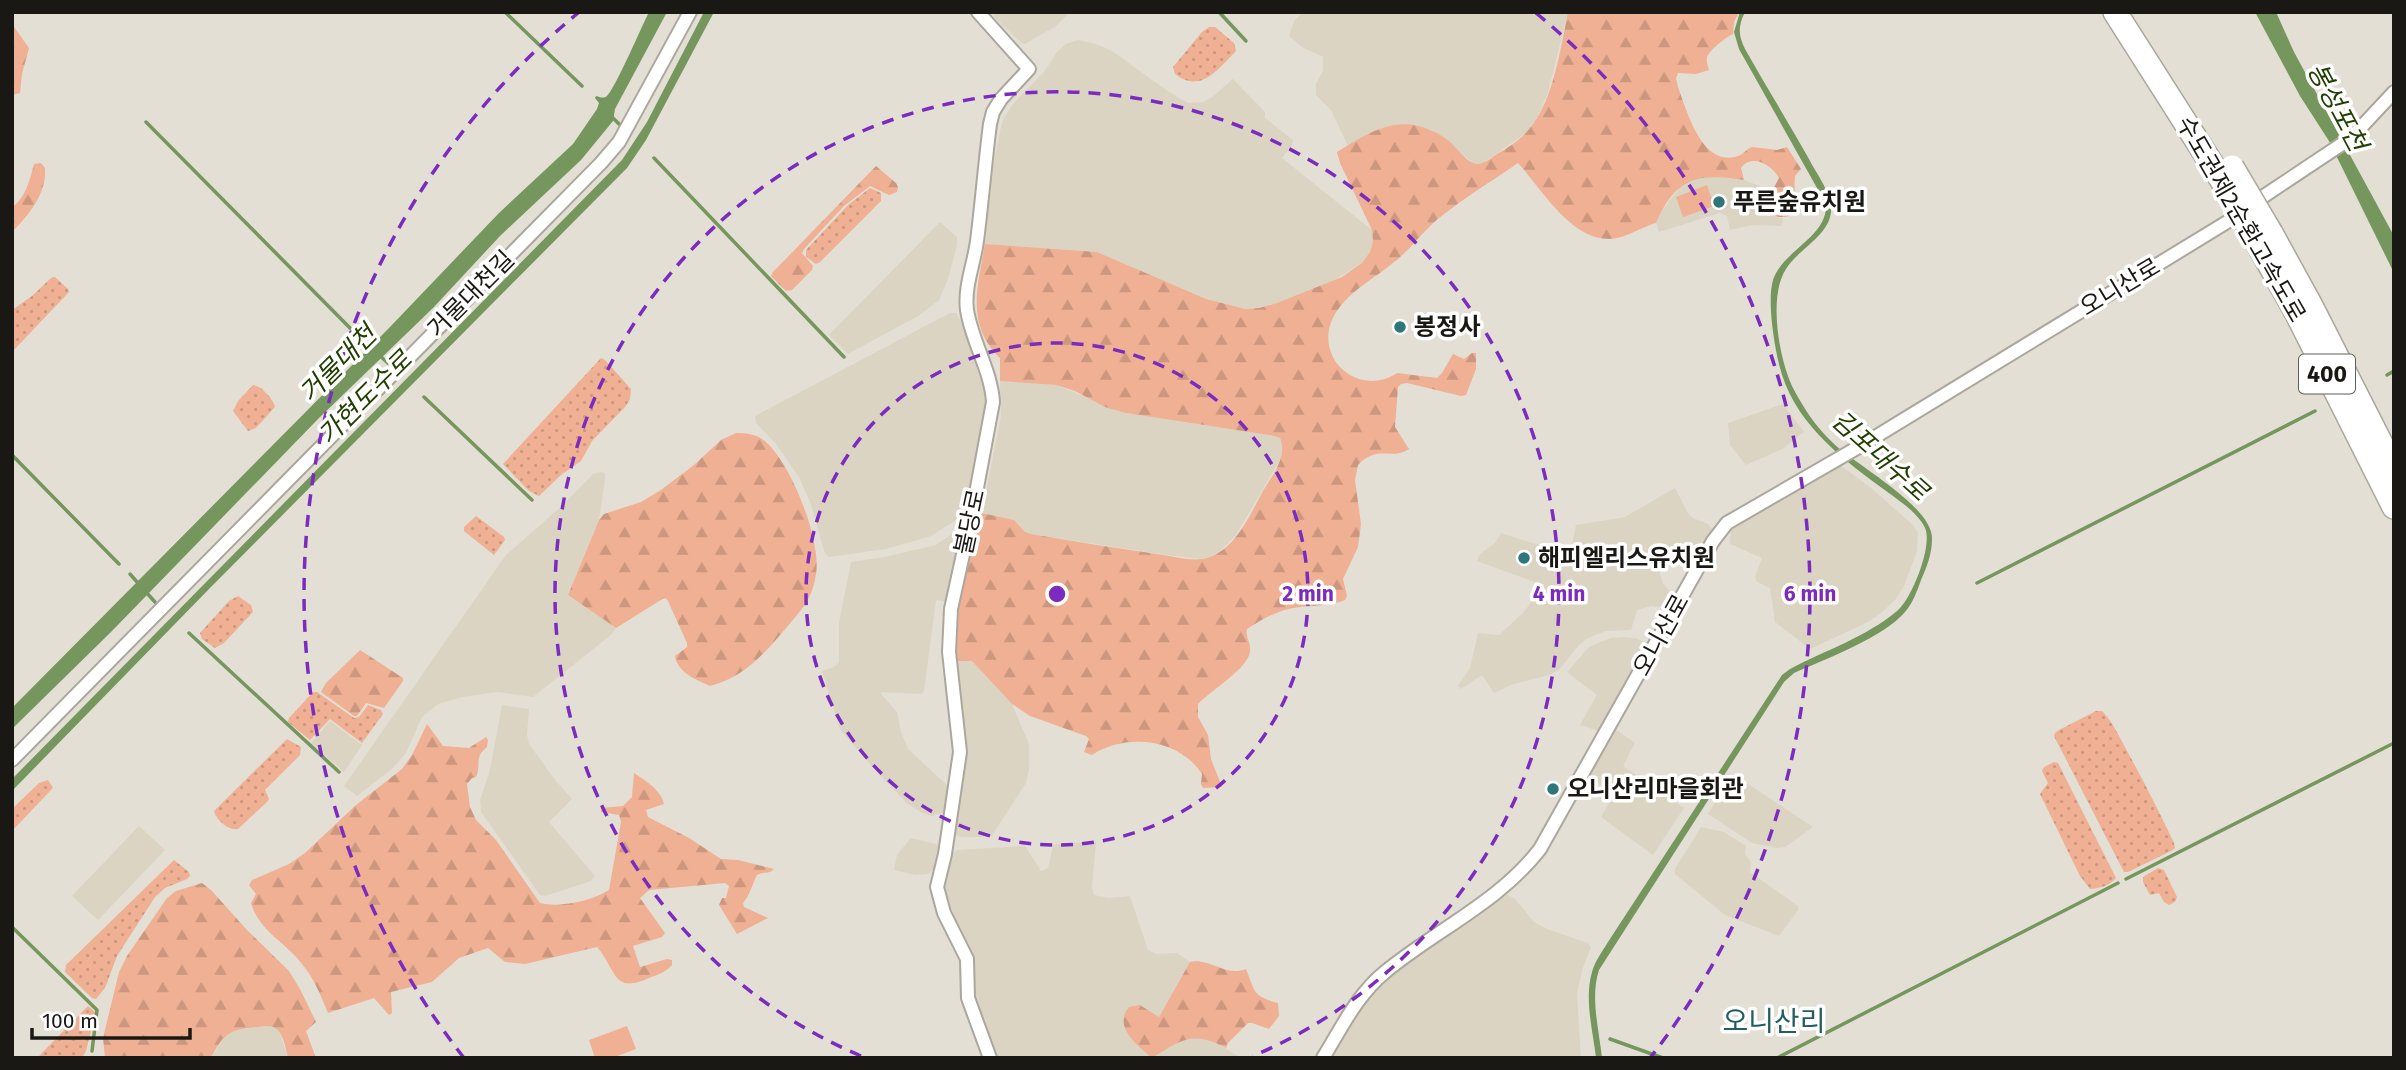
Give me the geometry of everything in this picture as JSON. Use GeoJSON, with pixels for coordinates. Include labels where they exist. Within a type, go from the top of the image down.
{"type":"FeatureCollection","features":[{"type":"Feature","properties":{"kind":"highway","name":"수도권제2순환고속도로"},"geometry":{"type":"LineString","coordinates":[[2115,12],[2226,172]]}},
{"type":"Feature","properties":{"kind":"highway","name":"수도권제2순환고속도로"},"geometry":{"type":"LineString","coordinates":[[2133,12],[2264,238],[2310,304],[2394,469]]}},
{"type":"Feature","properties":{"kind":"highway","name":"수도권제2순환고속도로"},"geometry":{"type":"LineString","coordinates":[[2264,238],[2297,312],[2394,507]]}},
{"type":"Feature","properties":{"kind":"street","name":"거물대천길"},"geometry":{"type":"LineString","coordinates":[[12,760],[601,163],[619,142],[690,12]]}},
{"type":"Feature","properties":{"kind":"street","name":"불당로"},"geometry":{"type":"LineString","coordinates":[[978,12],[1029,69],[993,111],[977,241],[967,293],[971,327],[992,387],[993,402],[951,609],[948,652],[960,752],[945,855],[937,887],[944,913],[967,959],[968,998],[990,1058]]}},
{"type":"Feature","properties":{"kind":"street"},"geometry":{"type":"LineString","coordinates":[[2264,196],[2351,138],[2394,92]]}},
{"type":"Feature","properties":{"kind":"street","name":"오니산로"},"geometry":{"type":"LineString","coordinates":[[1323,1058],[1368,988],[1407,956],[1503,888],[1523,871],[1540,849],[1713,541],[1727,523],[2232,219]]}},
{"type":"Feature","properties":{"kind":"shaded area"},"geometry":{"type":"Polygon","coordinates":[[[649,12],[667,12],[615,109],[613,121],[581,160],[500,236],[433,308],[319,418],[112,631],[12,729],[12,708],[390,327],[499,213],[573,144],[597,109],[599,103],[596,96],[607,96],[611,91],[649,12]]]}},
{"type":"Feature","properties":{"kind":"shaded area"},"geometry":{"type":"Polygon","coordinates":[[[704,12],[714,12],[646,140],[627,168],[12,791],[12,779],[622,160],[647,122],[704,12]]]}},
{"type":"Feature","properties":{"kind":"shaded area"},"geometry":{"type":"Polygon","coordinates":[[[997,12],[1070,12],[1056,26],[1025,44],[993,16],[997,12]]]}},
{"type":"Feature","properties":{"kind":"shaded area"},"geometry":{"type":"Polygon","coordinates":[[[1303,12],[1568,12],[1548,92],[1529,131],[1483,163],[1473,163],[1431,129],[1375,132],[1348,146],[1331,110],[1316,95],[1316,84],[1323,70],[1323,57],[1302,47],[1289,36],[1294,21],[1303,12]]]}},
{"type":"Feature","properties":{"kind":"shaded area"},"geometry":{"type":"Polygon","coordinates":[[[1740,12],[1745,12],[1740,30],[1745,49],[1822,182],[1831,207],[1827,225],[1792,261],[1781,281],[1777,327],[1787,374],[1805,409],[1826,436],[1920,513],[1929,526],[1931,549],[1913,601],[1895,622],[1853,647],[1794,673],[1784,682],[1599,970],[1595,1002],[1602,1058],[1596,1058],[1589,1004],[1590,982],[1595,964],[1608,942],[1782,675],[1859,636],[1897,611],[1915,584],[1926,546],[1925,528],[1917,516],[1849,463],[1819,435],[1794,402],[1785,384],[1772,322],[1773,280],[1778,269],[1820,226],[1825,216],[1826,204],[1739,49],[1734,32],[1740,12]]]}},
{"type":"Feature","properties":{"kind":"shaded area"},"geometry":{"type":"Polygon","coordinates":[[[2255,12],[2276,12],[2294,52],[2394,236],[2394,273],[2329,141],[2300,96],[2255,12]]]}},
{"type":"Feature","properties":{"kind":"shaded area"},"geometry":{"type":"Polygon","coordinates":[[[1078,40],[1112,51],[1188,103],[1203,102],[1211,98],[1233,79],[1265,112],[1265,118],[1293,140],[1282,158],[1372,230],[1370,252],[1362,263],[1326,285],[1277,303],[1245,309],[1206,300],[1097,252],[985,244],[993,166],[1002,122],[1012,105],[1044,72],[1057,52],[1066,44],[1078,40]]]}},
{"type":"Feature","properties":{"kind":"shaded area","name":"푸른숲유치원"},"geometry":{"type":"Polygon","coordinates":[[[1707,176],[1744,180],[1772,191],[1765,214],[1783,219],[1781,226],[1752,225],[1730,230],[1727,216],[1720,213],[1659,232],[1656,223],[1677,191],[1684,183],[1707,176]]]}},
{"type":"Feature","properties":{"kind":"shaded area"},"geometry":{"type":"Polygon","coordinates":[[[940,222],[957,237],[957,245],[939,300],[918,316],[848,354],[829,335],[940,222]]]}},
{"type":"Feature","properties":{"kind":"shaded area"},"geometry":{"type":"Polygon","coordinates":[[[950,313],[956,313],[965,327],[988,395],[968,503],[956,520],[931,536],[886,549],[829,557],[825,554],[811,504],[799,477],[776,444],[756,423],[755,416],[950,313]]]}},
{"type":"Feature","properties":{"kind":"shaded area"},"geometry":{"type":"Polygon","coordinates":[[[1000,381],[1056,385],[1126,413],[1275,436],[1280,438],[1283,446],[1281,458],[1236,535],[1210,557],[1200,559],[1167,555],[1031,534],[1025,532],[1014,520],[982,513],[1001,415],[1000,381]]]}},
{"type":"Feature","properties":{"kind":"shaded area"},"geometry":{"type":"Polygon","coordinates":[[[1783,404],[1804,432],[1782,449],[1746,465],[1730,445],[1728,423],[1783,404]]]}},
{"type":"Feature","properties":{"kind":"shaded area"},"geometry":{"type":"Polygon","coordinates":[[[1840,465],[1913,525],[1918,533],[1917,551],[1904,586],[1895,600],[1881,613],[1868,622],[1810,649],[1775,622],[1770,588],[1757,582],[1755,577],[1762,558],[1730,544],[1731,528],[1765,505],[1840,465]]]}},
{"type":"Feature","properties":{"kind":"shaded area"},"geometry":{"type":"Polygon","coordinates":[[[605,473],[605,480],[599,520],[568,595],[616,628],[611,635],[533,697],[498,692],[462,697],[438,704],[422,717],[406,753],[393,768],[357,796],[344,786],[506,555],[563,505],[593,474],[605,473]]]}},
{"type":"Feature","properties":{"kind":"shaded area"},"geometry":{"type":"Polygon","coordinates":[[[1675,488],[1688,513],[1708,524],[1712,534],[1701,551],[1664,554],[1659,558],[1657,563],[1663,584],[1676,597],[1670,608],[1651,606],[1637,610],[1631,630],[1606,631],[1588,638],[1559,670],[1549,675],[1511,685],[1494,693],[1482,675],[1461,689],[1458,686],[1470,668],[1478,633],[1499,635],[1523,613],[1535,597],[1538,583],[1477,561],[1480,554],[1495,543],[1501,533],[1570,555],[1576,525],[1625,517],[1675,488]]]}},
{"type":"Feature","properties":{"kind":"shaded area"},"geometry":{"type":"Polygon","coordinates":[[[958,530],[963,532],[948,602],[936,600],[924,691],[921,694],[881,694],[897,712],[908,749],[950,788],[945,812],[932,816],[907,803],[840,729],[822,671],[839,662],[839,622],[851,562],[936,545],[958,530]]]}},
{"type":"Feature","properties":{"kind":"shaded area"},"geometry":{"type":"Polygon","coordinates":[[[1623,637],[1650,644],[1602,732],[1580,725],[1597,695],[1567,672],[1589,647],[1611,638],[1623,637]]]}},
{"type":"Feature","properties":{"kind":"shaded area"},"geometry":{"type":"Polygon","coordinates":[[[957,661],[972,661],[1012,704],[1029,744],[1026,783],[991,837],[961,837],[954,832],[957,661]]]}},
{"type":"Feature","properties":{"kind":"shaded area"},"geometry":{"type":"Polygon","coordinates":[[[502,705],[529,709],[529,744],[572,799],[549,822],[595,876],[591,881],[545,896],[540,895],[481,812],[480,800],[490,770],[502,705]]]}},
{"type":"Feature","properties":{"kind":"shaded area"},"geometry":{"type":"Polygon","coordinates":[[[330,721],[362,745],[344,772],[311,743],[330,721]]]}},
{"type":"Feature","properties":{"kind":"shaded area"},"geometry":{"type":"Polygon","coordinates":[[[1615,729],[1635,743],[1623,766],[1684,808],[1653,855],[1601,817],[1614,794],[1587,776],[1615,729]]]}},
{"type":"Feature","properties":{"kind":"shaded area"},"geometry":{"type":"Polygon","coordinates":[[[1735,775],[1813,827],[1785,847],[1777,848],[1752,843],[1708,814],[1731,777],[1735,775]]]}},
{"type":"Feature","properties":{"kind":"shaded area"},"geometry":{"type":"Polygon","coordinates":[[[139,826],[165,850],[98,920],[72,896],[139,826]]]}},
{"type":"Feature","properties":{"kind":"shaded area"},"geometry":{"type":"Polygon","coordinates":[[[1701,827],[1724,832],[1746,846],[1745,854],[1751,862],[1750,872],[1798,906],[1798,910],[1779,936],[1725,915],[1675,874],[1675,869],[1701,827]]]}},
{"type":"Feature","properties":{"kind":"shaded area"},"geometry":{"type":"Polygon","coordinates":[[[911,838],[941,847],[937,866],[928,874],[915,875],[894,870],[897,855],[911,838]]]}},
{"type":"Feature","properties":{"kind":"shaded area"},"geometry":{"type":"Polygon","coordinates":[[[1096,842],[1092,887],[1094,895],[1109,898],[1130,896],[1148,950],[1156,954],[1177,953],[1190,962],[1159,1017],[1140,1005],[1152,1058],[996,1058],[975,1003],[944,889],[952,854],[957,850],[1025,846],[1041,871],[1048,868],[1053,846],[1056,844],[1096,842]]]}},
{"type":"Feature","properties":{"kind":"shaded area"},"geometry":{"type":"Polygon","coordinates":[[[1504,893],[1515,899],[1534,922],[1588,943],[1591,947],[1577,994],[1581,1058],[1330,1058],[1357,1011],[1386,977],[1504,893]]]}},
{"type":"Feature","properties":{"kind":"shaded area"},"geometry":{"type":"Polygon","coordinates":[[[270,1026],[277,1028],[280,1033],[288,1058],[211,1058],[224,1037],[233,1030],[270,1026]]]}},
{"type":"Feature","properties":{"kind":"shaded area"},"geometry":{"type":"Polygon","coordinates":[[[1197,1037],[1211,1040],[1241,1058],[1153,1058],[1174,1044],[1197,1037]]]}},
{"type":"Feature","properties":{"kind":"green space"},"geometry":{"type":"Polygon","coordinates":[[[1568,12],[1739,12],[1734,22],[1733,34],[1708,55],[1709,70],[1696,74],[1678,73],[1678,87],[1691,123],[1706,146],[1715,154],[1725,157],[1738,156],[1752,147],[1777,150],[1787,147],[1801,169],[1795,176],[1795,204],[1792,214],[1778,217],[1765,214],[1779,178],[1767,165],[1751,161],[1741,168],[1744,180],[1702,178],[1681,187],[1672,195],[1656,223],[1615,238],[1595,237],[1569,222],[1518,163],[1439,218],[1399,258],[1348,297],[1332,320],[1328,337],[1331,353],[1339,366],[1351,375],[1365,380],[1381,380],[1397,373],[1437,378],[1453,354],[1464,359],[1472,353],[1476,353],[1476,369],[1466,395],[1407,383],[1398,387],[1395,427],[1409,449],[1396,454],[1372,455],[1358,465],[1355,480],[1361,524],[1358,547],[1343,579],[1347,596],[1345,600],[1286,610],[1247,629],[1250,648],[1248,658],[1236,672],[1198,704],[1198,717],[1208,735],[1211,759],[1222,787],[1203,788],[1202,774],[1192,762],[1166,746],[1135,742],[1105,748],[1092,755],[1084,752],[1089,739],[1086,736],[1030,716],[1012,704],[972,661],[957,661],[959,605],[982,513],[1014,520],[1025,532],[1031,534],[1204,559],[1228,546],[1242,529],[1281,459],[1282,452],[1280,438],[1275,436],[1126,413],[1105,407],[1075,391],[1056,385],[1000,381],[1000,358],[989,345],[978,318],[977,289],[985,244],[1097,252],[1206,299],[1245,309],[1277,303],[1342,277],[1362,263],[1370,252],[1372,230],[1337,152],[1379,129],[1406,124],[1434,132],[1449,141],[1473,163],[1480,164],[1489,160],[1527,132],[1538,117],[1555,73],[1568,12]]]}},
{"type":"Feature","properties":{"kind":"green space"},"geometry":{"type":"Polygon","coordinates":[[[12,24],[29,48],[20,93],[12,95],[12,24]]]}},
{"type":"Feature","properties":{"kind":"green space"},"geometry":{"type":"Polygon","coordinates":[[[1209,27],[1215,27],[1234,43],[1236,51],[1215,72],[1201,81],[1184,80],[1175,74],[1173,67],[1209,27]]]}},
{"type":"Feature","properties":{"kind":"green space"},"geometry":{"type":"Polygon","coordinates":[[[41,163],[45,168],[45,177],[40,195],[12,232],[12,207],[24,193],[34,164],[41,163]]]}},
{"type":"Feature","properties":{"kind":"green space"},"geometry":{"type":"Polygon","coordinates":[[[876,166],[896,183],[897,192],[889,195],[870,186],[844,206],[802,253],[813,266],[812,270],[792,290],[786,291],[771,276],[773,272],[876,166]]]}},
{"type":"Feature","properties":{"kind":"green space"},"geometry":{"type":"Polygon","coordinates":[[[1707,185],[1714,206],[1683,217],[1676,197],[1707,185]]]}},
{"type":"Feature","properties":{"kind":"green space"},"geometry":{"type":"Polygon","coordinates":[[[870,188],[881,193],[881,201],[820,262],[816,264],[806,257],[806,250],[848,205],[870,188]]]}},
{"type":"Feature","properties":{"kind":"green space"},"geometry":{"type":"Polygon","coordinates":[[[55,277],[69,292],[12,352],[12,310],[55,277]]]}},
{"type":"Feature","properties":{"kind":"green space"},"geometry":{"type":"Polygon","coordinates":[[[601,358],[631,389],[630,399],[592,441],[581,461],[539,496],[529,491],[503,464],[601,358]]]}},
{"type":"Feature","properties":{"kind":"green space"},"geometry":{"type":"Polygon","coordinates":[[[253,385],[267,393],[275,407],[256,428],[248,431],[233,411],[238,401],[253,385]]]}},
{"type":"Feature","properties":{"kind":"green space"},"geometry":{"type":"Polygon","coordinates":[[[736,433],[750,434],[762,439],[783,464],[809,522],[817,560],[816,574],[805,605],[766,651],[735,676],[710,686],[688,675],[677,662],[675,656],[687,647],[687,643],[667,599],[664,598],[616,628],[568,595],[599,520],[604,514],[641,502],[661,490],[721,440],[736,433]]]}},
{"type":"Feature","properties":{"kind":"green space"},"geometry":{"type":"Polygon","coordinates":[[[476,516],[504,537],[505,540],[494,555],[464,531],[464,527],[476,516]]]}},
{"type":"Feature","properties":{"kind":"green space"},"geometry":{"type":"Polygon","coordinates":[[[238,596],[251,605],[253,612],[224,643],[215,648],[202,639],[200,633],[229,601],[238,596]]]}},
{"type":"Feature","properties":{"kind":"green space"},"geometry":{"type":"Polygon","coordinates":[[[360,650],[403,678],[403,681],[384,708],[366,703],[357,716],[354,716],[321,692],[326,683],[360,650]]]}},
{"type":"Feature","properties":{"kind":"green space"},"geometry":{"type":"Polygon","coordinates":[[[313,692],[317,692],[354,718],[359,717],[368,705],[381,710],[383,714],[362,743],[330,719],[310,740],[288,722],[313,692]]]}},
{"type":"Feature","properties":{"kind":"green space"},"geometry":{"type":"Polygon","coordinates":[[[2096,711],[2102,711],[2115,729],[2157,807],[2175,848],[2128,872],[2124,872],[2054,736],[2059,730],[2096,711]]]}},
{"type":"Feature","properties":{"kind":"green space"},"geometry":{"type":"Polygon","coordinates":[[[427,724],[443,746],[469,748],[486,737],[488,740],[487,747],[479,758],[476,777],[467,784],[470,807],[476,820],[496,840],[540,903],[557,905],[576,902],[609,890],[621,822],[619,815],[601,812],[601,808],[623,806],[632,797],[634,773],[656,790],[664,804],[646,810],[648,817],[689,838],[721,859],[738,860],[774,869],[757,875],[743,903],[744,907],[768,918],[737,934],[719,905],[722,898],[726,898],[729,886],[725,883],[649,890],[640,898],[665,933],[662,937],[633,946],[640,967],[672,960],[670,967],[655,976],[637,982],[621,981],[597,947],[525,964],[505,962],[488,948],[459,958],[432,982],[391,992],[392,1013],[389,1015],[374,998],[328,1013],[306,969],[273,936],[255,913],[251,903],[256,894],[249,885],[252,880],[289,864],[305,853],[356,805],[402,769],[427,724]]]}},
{"type":"Feature","properties":{"kind":"green space"},"geometry":{"type":"Polygon","coordinates":[[[287,739],[301,747],[300,755],[265,790],[269,799],[267,802],[238,829],[223,824],[214,811],[287,739]]]}},
{"type":"Feature","properties":{"kind":"green space"},"geometry":{"type":"Polygon","coordinates":[[[2054,762],[2058,763],[2116,878],[2111,883],[2090,889],[2080,876],[2040,794],[2048,783],[2042,771],[2054,762]]]}},
{"type":"Feature","properties":{"kind":"green space"},"geometry":{"type":"Polygon","coordinates":[[[48,780],[53,788],[12,831],[12,809],[39,783],[48,780]]]}},
{"type":"Feature","properties":{"kind":"green space"},"geometry":{"type":"Polygon","coordinates":[[[174,860],[189,872],[190,876],[165,888],[155,897],[117,956],[105,988],[96,999],[92,998],[65,972],[66,965],[174,860]]]}},
{"type":"Feature","properties":{"kind":"green space"},"geometry":{"type":"Polygon","coordinates":[[[2158,868],[2164,870],[2177,897],[2175,902],[2169,905],[2159,893],[2150,895],[2143,882],[2143,877],[2158,868]]]}},
{"type":"Feature","properties":{"kind":"green space"},"geometry":{"type":"Polygon","coordinates":[[[202,883],[289,971],[316,1022],[306,1031],[316,1058],[288,1058],[280,1033],[269,1026],[241,1029],[229,1034],[220,1042],[211,1058],[105,1058],[103,1038],[119,972],[127,956],[167,898],[176,891],[202,883]]]}},
{"type":"Feature","properties":{"kind":"green space"},"geometry":{"type":"Polygon","coordinates":[[[1197,961],[1233,971],[1246,969],[1258,995],[1278,1003],[1279,1016],[1269,1029],[1248,1023],[1226,1048],[1205,1039],[1188,1040],[1171,1046],[1152,1058],[1129,1036],[1125,1029],[1125,1014],[1129,1007],[1140,1005],[1159,1017],[1190,962],[1197,961]]]}},
{"type":"Feature","properties":{"kind":"green space"},"geometry":{"type":"Polygon","coordinates":[[[88,1006],[95,1012],[95,1016],[82,1058],[37,1058],[88,1006]]]}},
{"type":"Feature","properties":{"kind":"green space"},"geometry":{"type":"Polygon","coordinates":[[[627,1026],[636,1049],[612,1058],[595,1058],[589,1040],[627,1026]]]}},
{"type":"Feature","properties":{"kind":"waterway"},"geometry":{"type":"LineString","coordinates":[[505,12],[582,86]]}},
{"type":"Feature","properties":{"kind":"waterway"},"geometry":{"type":"LineString","coordinates":[[1219,12],[1246,41]]}},
{"type":"Feature","properties":{"kind":"waterway"},"geometry":{"type":"LineString","coordinates":[[611,116],[620,125]]}},
{"type":"Feature","properties":{"kind":"waterway","name":"거물대천"},"geometry":{"type":"LineString","coordinates":[[146,122],[352,330]]}},
{"type":"Feature","properties":{"kind":"waterway"},"geometry":{"type":"LineString","coordinates":[[654,158],[844,357]]}},
{"type":"Feature","properties":{"kind":"waterway"},"geometry":{"type":"LineString","coordinates":[[362,339],[373,350]]}},
{"type":"Feature","properties":{"kind":"waterway"},"geometry":{"type":"LineString","coordinates":[[379,355],[389,364]]}},
{"type":"Feature","properties":{"kind":"waterway"},"geometry":{"type":"LineString","coordinates":[[2387,375],[2394,371]]}},
{"type":"Feature","properties":{"kind":"waterway"},"geometry":{"type":"LineString","coordinates":[[424,397],[532,500]]}},
{"type":"Feature","properties":{"kind":"waterway"},"geometry":{"type":"LineString","coordinates":[[1977,583],[2315,411]]}},
{"type":"Feature","properties":{"kind":"waterway"},"geometry":{"type":"LineString","coordinates":[[12,455],[119,564]]}},
{"type":"Feature","properties":{"kind":"waterway"},"geometry":{"type":"LineString","coordinates":[[130,574],[138,583]]}},
{"type":"Feature","properties":{"kind":"waterway"},"geometry":{"type":"LineString","coordinates":[[145,591],[155,602]]}},
{"type":"Feature","properties":{"kind":"waterway"},"geometry":{"type":"LineString","coordinates":[[189,633],[339,772]]}},
{"type":"Feature","properties":{"kind":"waterway"},"geometry":{"type":"LineString","coordinates":[[2126,879],[2394,743]]}},
{"type":"Feature","properties":{"kind":"waterway"},"geometry":{"type":"LineString","coordinates":[[1777,1058],[2118,883]]}},
{"type":"Feature","properties":{"kind":"waterway"},"geometry":{"type":"LineString","coordinates":[[12,927],[97,1010],[92,1051]]}},
{"type":"Feature","properties":{"kind":"waterway"},"geometry":{"type":"LineString","coordinates":[[1610,1039],[1663,1058]]}},
{"type":"Feature","properties":{"kind":"place","name":"푸른숲유치원"},"geometry":{"type":"Point","coordinates":[1719,202]}},
{"type":"Feature","properties":{"kind":"place","name":"봉정사"},"geometry":{"type":"Point","coordinates":[1400,327]}},
{"type":"Feature","properties":{"kind":"place","name":"해피엘리스유치원"},"geometry":{"type":"Point","coordinates":[1524,558]}},
{"type":"Feature","properties":{"kind":"place","name":"오니산리마을회관"},"geometry":{"type":"Point","coordinates":[1553,789]}},
{"type":"Feature","properties":{"kind":"district","name":"오니산리"},"geometry":{"type":"Point","coordinates":[1774,1021]}},
{"type":"Feature","properties":{"kind":"water label","name":"봉성포천"},"geometry":{"type":"Point","coordinates":[2337,107]}},
{"type":"Feature","properties":{"kind":"water label","name":"가현도수로"},"geometry":{"type":"Point","coordinates":[365,398]}},
{"type":"Feature","properties":{"kind":"water label","name":"김포대수로"},"geometry":{"type":"Point","coordinates":[1880,456]}}]}
